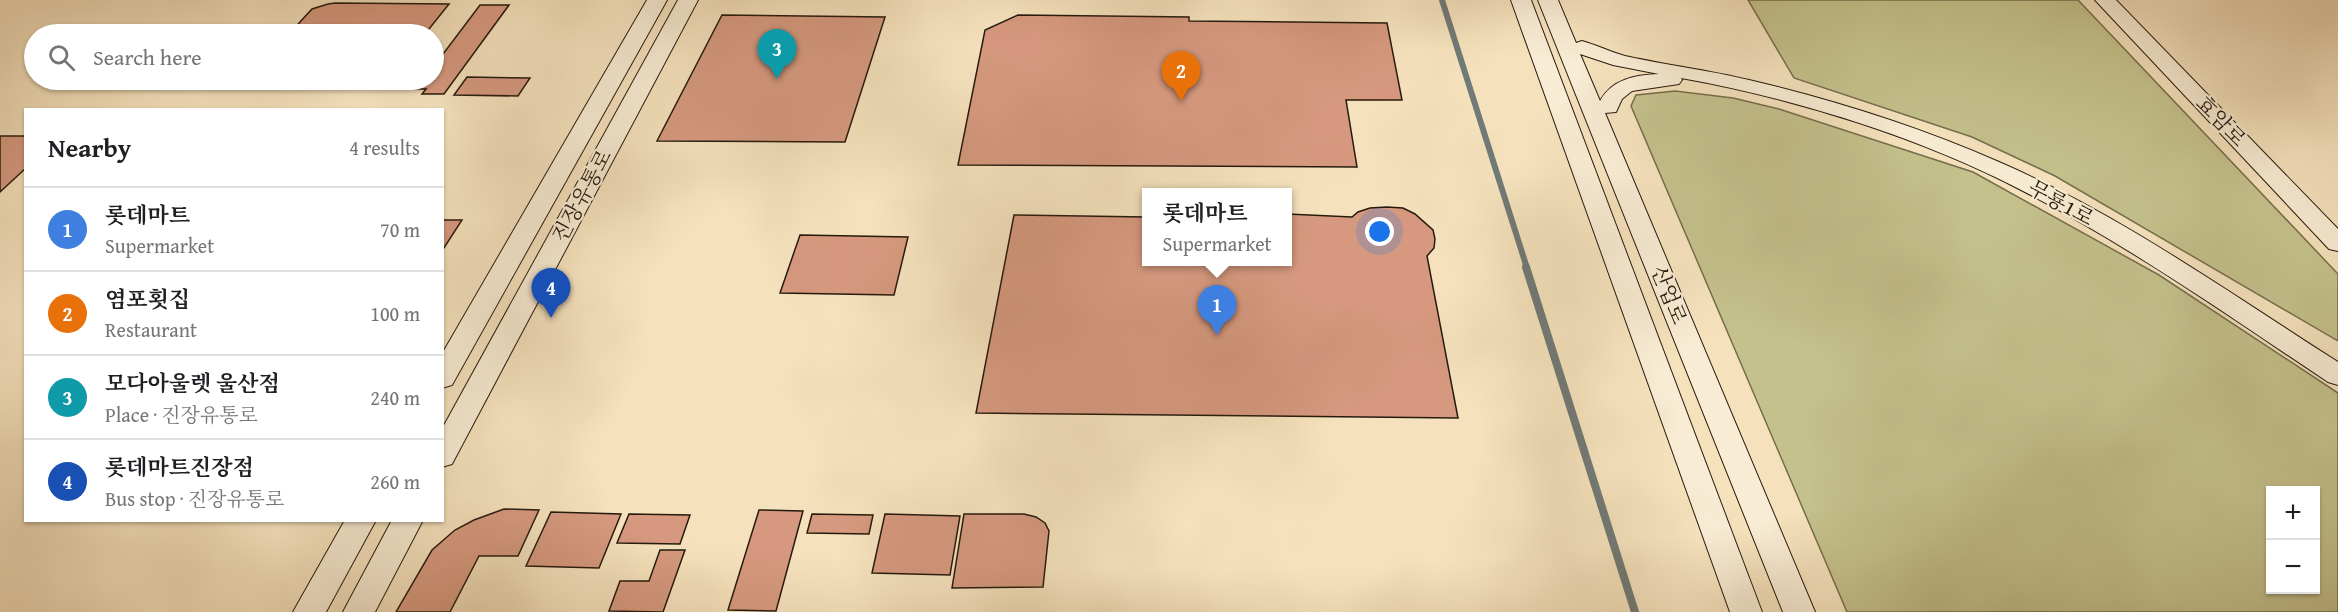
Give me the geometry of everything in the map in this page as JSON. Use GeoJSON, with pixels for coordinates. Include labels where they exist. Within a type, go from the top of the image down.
{"type":"FeatureCollection","features":[{"type":"Feature","properties":{"kind":"main road","name":"진장유통로"},"geometry":{"type":"LineString","coordinates":[[444,374],[657,0]]}},
{"type":"Feature","properties":{"kind":"main road","name":"진장유통로"},"geometry":{"type":"LineString","coordinates":[[444,452],[688,0]]}},
{"type":"Feature","properties":{"kind":"main road","name":"산업로"},"geometry":{"type":"LineString","coordinates":[[1512,0],[1559,107]]}},
{"type":"Feature","properties":{"kind":"main road","name":"산업로"},"geometry":{"type":"LineString","coordinates":[[1521,0],[1746,612]]}},
{"type":"Feature","properties":{"kind":"main road","name":"산업로"},"geometry":{"type":"LineString","coordinates":[[1548,0],[1794,601]]}},
{"type":"Feature","properties":{"kind":"main road","name":"산업로"},"geometry":{"type":"LineString","coordinates":[[1563,0],[1685,297],[1794,601]]}},
{"type":"Feature","properties":{"kind":"main road","name":"효암로"},"geometry":{"type":"LineString","coordinates":[[2105,0],[2338,243]]}},
{"type":"Feature","properties":{"kind":"main road"},"geometry":{"type":"LineString","coordinates":[[1582,47],[1618,60],[1705,76],[1755,89]]}},
{"type":"Feature","properties":{"kind":"main road"},"geometry":{"type":"LineString","coordinates":[[1608,107],[1611,96],[1617,90],[1630,84],[1648,81],[1706,82],[1755,89]]}},
{"type":"Feature","properties":{"kind":"main road","name":"무룡1로"},"geometry":{"type":"LineString","coordinates":[[1755,89],[1806,100],[1850,114],[1968,158],[2031,186],[2134,245],[2338,375]]}},
{"type":"Feature","properties":{"kind":"main road"},"geometry":{"type":"LineString","coordinates":[[309,612],[360,522]]}},
{"type":"Feature","properties":{"kind":"main road"},"geometry":{"type":"LineString","coordinates":[[358,612],[407,522]]}},
{"type":"Feature","properties":{"kind":"shaded area"},"geometry":{"type":"Polygon","coordinates":[[[1748,0],[2078,0],[2338,274],[2338,341],[2055,176],[1972,137],[1794,78],[1748,0]]]}},
{"type":"Feature","properties":{"kind":"shaded area"},"geometry":{"type":"Polygon","coordinates":[[[1675,91],[1733,98],[1779,109],[1973,172],[2159,275],[2338,393],[2338,612],[1847,612],[1631,106],[1636,95],[1675,91]]]}},
{"type":"Feature","properties":{"kind":"building"},"geometry":{"type":"Polygon","coordinates":[[[335,3],[449,4],[433,24],[298,24],[312,9],[335,3]]]}},
{"type":"Feature","properties":{"kind":"building"},"geometry":{"type":"Polygon","coordinates":[[[480,5],[509,5],[444,94],[422,94],[425,90],[444,90],[444,53],[480,5]]]}},
{"type":"Feature","properties":{"kind":"building"},"geometry":{"type":"Polygon","coordinates":[[[722,15],[885,17],[845,142],[657,141],[722,15]]]}},
{"type":"Feature","properties":{"kind":"building"},"geometry":{"type":"Polygon","coordinates":[[[1018,15],[1189,17],[1189,21],[1387,23],[1402,100],[1346,100],[1357,167],[958,165],[985,30],[1018,15]]]}},
{"type":"Feature","properties":{"kind":"building"},"geometry":{"type":"Polygon","coordinates":[[[467,77],[530,78],[518,96],[454,95],[467,77]]]}},
{"type":"Feature","properties":{"kind":"building"},"geometry":{"type":"Polygon","coordinates":[[[0,136],[24,136],[24,170],[0,192],[0,136]]]}},
{"type":"Feature","properties":{"kind":"building"},"geometry":{"type":"Polygon","coordinates":[[[1370,208],[1403,208],[1415,214],[1433,230],[1434,248],[1427,256],[1458,418],[976,413],[1014,215],[1142,217],[1142,266],[1292,266],[1292,214],[1352,217],[1370,208]]]}},
{"type":"Feature","properties":{"kind":"building"},"geometry":{"type":"Polygon","coordinates":[[[444,220],[462,220],[444,248],[444,220]]]}},
{"type":"Feature","properties":{"kind":"building"},"geometry":{"type":"Polygon","coordinates":[[[800,235],[908,237],[894,295],[780,293],[800,235]]]}},
{"type":"Feature","properties":{"kind":"building"},"geometry":{"type":"Polygon","coordinates":[[[504,509],[539,510],[518,556],[479,556],[450,612],[396,612],[432,550],[455,530],[504,509]]]}},
{"type":"Feature","properties":{"kind":"building"},"geometry":{"type":"Polygon","coordinates":[[[759,510],[803,511],[776,611],[728,610],[759,510]]]}},
{"type":"Feature","properties":{"kind":"building"},"geometry":{"type":"Polygon","coordinates":[[[551,512],[621,514],[599,568],[526,566],[551,512]]]}},
{"type":"Feature","properties":{"kind":"building"},"geometry":{"type":"Polygon","coordinates":[[[629,514],[690,515],[680,544],[617,543],[629,514]]]}},
{"type":"Feature","properties":{"kind":"building"},"geometry":{"type":"Polygon","coordinates":[[[812,514],[873,515],[869,534],[807,533],[812,514]]]}},
{"type":"Feature","properties":{"kind":"building"},"geometry":{"type":"Polygon","coordinates":[[[885,514],[960,516],[950,575],[872,573],[885,514]]]}},
{"type":"Feature","properties":{"kind":"building"},"geometry":{"type":"Polygon","coordinates":[[[964,514],[1024,514],[1036,517],[1045,523],[1049,531],[1043,587],[952,588],[964,514]]]}},
{"type":"Feature","properties":{"kind":"building"},"geometry":{"type":"Polygon","coordinates":[[[660,550],[685,550],[663,612],[609,611],[620,581],[649,581],[660,550]]]}},
{"type":"Feature","properties":{"kind":"waterway"},"geometry":{"type":"LineString","coordinates":[[1442,0],[1527,268]]}},
{"type":"Feature","properties":{"kind":"waterway"},"geometry":{"type":"LineString","coordinates":[[1526,267],[1635,612]]}},
{"type":"Feature","properties":{"kind":"place","name":"모다아울렛 울산점"},"geometry":{"type":"Point","coordinates":[777,79]}},
{"type":"Feature","properties":{"kind":"place","name":"염포횟집"},"geometry":{"type":"Point","coordinates":[1181,101]}},
{"type":"Feature","properties":{"kind":"place","name":"롯데마트진장점"},"geometry":{"type":"Point","coordinates":[551,318]}},
{"type":"Feature","properties":{"kind":"place","name":"롯데마트"},"geometry":{"type":"Point","coordinates":[1217,335]}}]}
